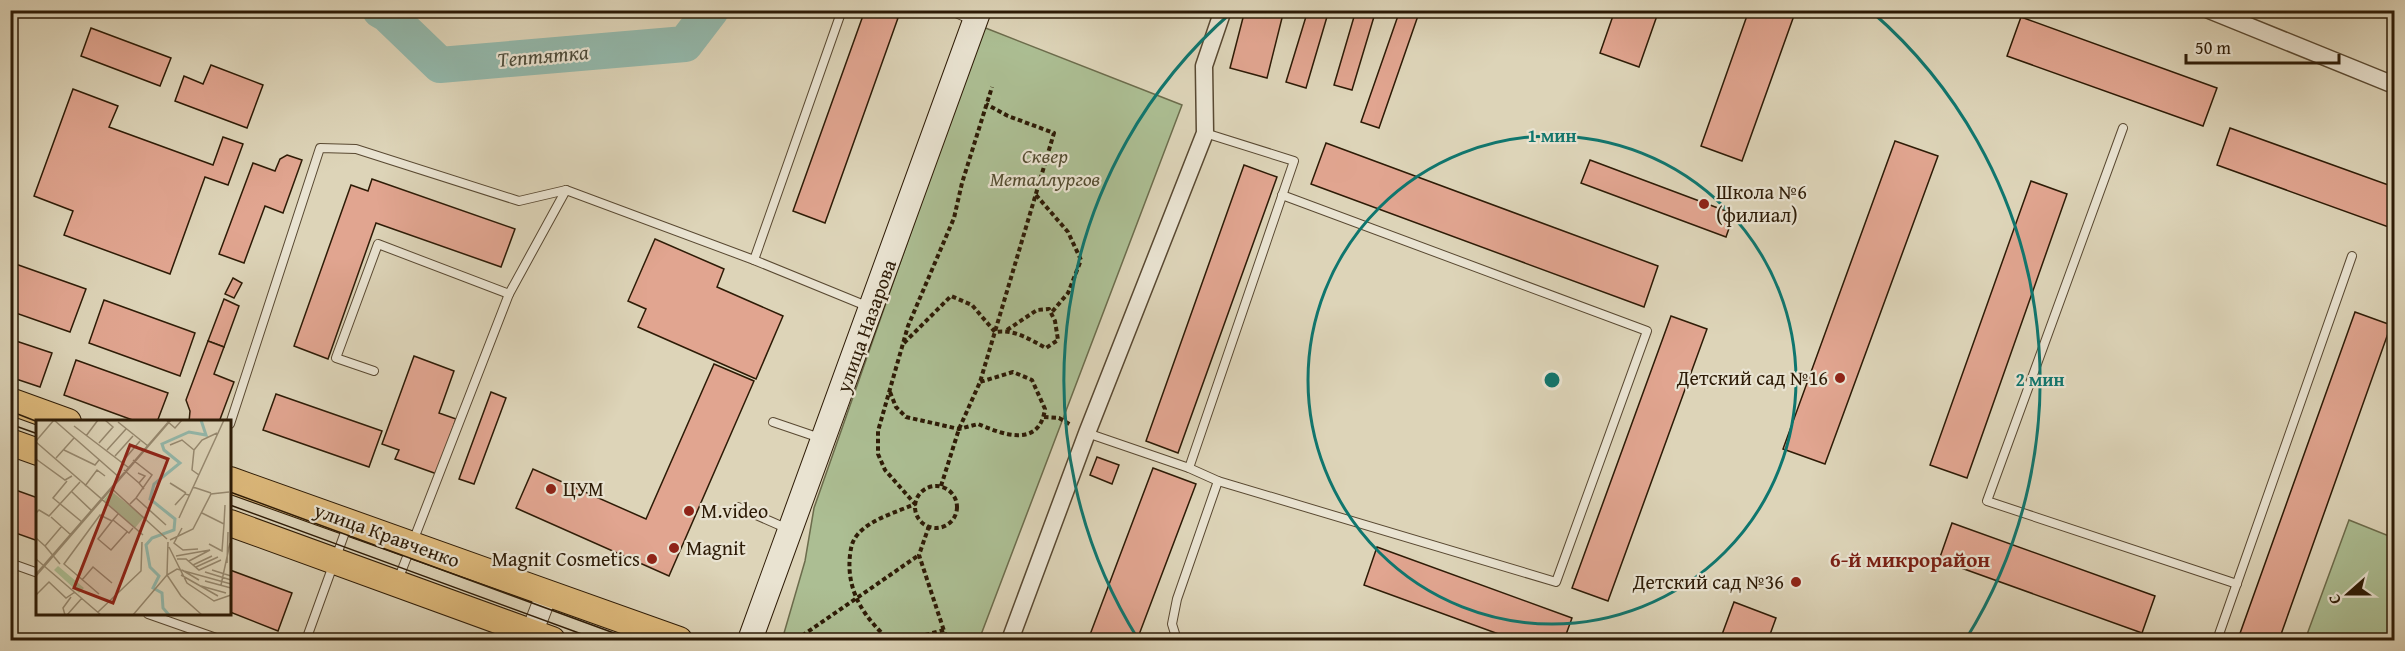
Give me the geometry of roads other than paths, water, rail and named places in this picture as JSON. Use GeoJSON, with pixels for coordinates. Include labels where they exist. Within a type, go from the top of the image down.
{"type":"FeatureCollection","features":[{"type":"Feature","properties":{"kind":"main road","name":"улица Назарова"},"geometry":{"type":"LineString","coordinates":[[750,640],[873,309],[977,16]]}},
{"type":"Feature","properties":{"kind":"main road"},"geometry":{"type":"LineString","coordinates":[[10,400],[63,420]]}},
{"type":"Feature","properties":{"kind":"main road"},"geometry":{"type":"LineString","coordinates":[[10,442],[36,451]]}},
{"type":"Feature","properties":{"kind":"main road","name":"улица Кравченко"},"geometry":{"type":"LineString","coordinates":[[231,480],[349,520],[665,638]]}},
{"type":"Feature","properties":{"kind":"main road"},"geometry":{"type":"LineString","coordinates":[[231,523],[538,638]]}},
{"type":"Feature","properties":{"kind":"street"},"geometry":{"type":"LineString","coordinates":[[1010,640],[1087,433],[1205,133],[1204,66],[1223,10]]}},
{"type":"Feature","properties":{"kind":"street"},"geometry":{"type":"LineString","coordinates":[[2209,10],[2394,85]]}},
{"type":"Feature","properties":{"kind":"street"},"geometry":{"type":"LineString","coordinates":[[538,638],[547,593]]}},
{"type":"Feature","properties":{"kind":"lane"},"geometry":{"type":"LineString","coordinates":[[754,260],[842,10]]}},
{"type":"Feature","properties":{"kind":"lane"},"geometry":{"type":"LineString","coordinates":[[949,10],[977,16]]}},
{"type":"Feature","properties":{"kind":"lane"},"geometry":{"type":"LineString","coordinates":[[2123,128],[1987,501],[2237,584]]}},
{"type":"Feature","properties":{"kind":"lane"},"geometry":{"type":"LineString","coordinates":[[1190,468],[1294,161],[1205,133]]}},
{"type":"Feature","properties":{"kind":"lane"},"geometry":{"type":"LineString","coordinates":[[231,421],[320,148],[356,148],[519,201],[566,190],[754,260],[873,309]]}},
{"type":"Feature","properties":{"kind":"lane"},"geometry":{"type":"LineString","coordinates":[[397,584],[508,294],[566,190]]}},
{"type":"Feature","properties":{"kind":"lane"},"geometry":{"type":"LineString","coordinates":[[1087,433],[1190,468],[1218,482],[1556,582],[1647,331],[1282,195]]}},
{"type":"Feature","properties":{"kind":"lane"},"geometry":{"type":"LineString","coordinates":[[374,371],[336,358],[378,244],[508,294]]}},
{"type":"Feature","properties":{"kind":"lane"},"geometry":{"type":"LineString","coordinates":[[2217,640],[2352,256]]}},
{"type":"Feature","properties":{"kind":"lane"},"geometry":{"type":"LineString","coordinates":[[773,422],[825,440]]}},
{"type":"Feature","properties":{"kind":"lane"},"geometry":{"type":"LineString","coordinates":[[1177,640],[1172,624],[1177,599],[1218,482]]}},
{"type":"Feature","properties":{"kind":"lane"},"geometry":{"type":"LineString","coordinates":[[738,507],[792,531]]}},
{"type":"Feature","properties":{"kind":"lane"},"geometry":{"type":"LineString","coordinates":[[306,640],[349,520]]}},
{"type":"Feature","properties":{"kind":"lane"},"geometry":{"type":"LineString","coordinates":[[10,563],[36,572]]}},
{"type":"Feature","properties":{"kind":"lane"},"geometry":{"type":"LineString","coordinates":[[151,615],[222,640]]}},
{"type":"Feature","properties":{"kind":"waterway","name":"Тептятка"},"geometry":{"type":"LineString","coordinates":[[380,10],[440,65],[685,44],[711,10]]}},
{"type":"Feature","properties":{"kind":"tram line"},"geometry":{"type":"LineString","coordinates":[[10,411],[36,421]]}},
{"type":"Feature","properties":{"kind":"tram line"},"geometry":{"type":"LineString","coordinates":[[10,424],[36,433]]}},
{"type":"Feature","properties":{"kind":"tram line"},"geometry":{"type":"LineString","coordinates":[[231,492],[633,640]]}},
{"type":"Feature","properties":{"kind":"tram line"},"geometry":{"type":"LineString","coordinates":[[231,505],[598,640]]}},
{"type":"Feature","properties":{"kind":"place","name":"Школа №6 (филиал)"},"geometry":{"type":"Point","coordinates":[1704,204]}},
{"type":"Feature","properties":{"kind":"place","name":"Детский сад №16"},"geometry":{"type":"Point","coordinates":[1840,378]}},
{"type":"Feature","properties":{"kind":"place","name":"ЦУМ"},"geometry":{"type":"Point","coordinates":[551,489]}},
{"type":"Feature","properties":{"kind":"place","name":"M.video"},"geometry":{"type":"Point","coordinates":[689,511]}},
{"type":"Feature","properties":{"kind":"place","name":"Magnit"},"geometry":{"type":"Point","coordinates":[674,548]}},
{"type":"Feature","properties":{"kind":"place","name":"Magnit Cosmetics"},"geometry":{"type":"Point","coordinates":[652,559]}},
{"type":"Feature","properties":{"kind":"place","name":"Детский сад №36"},"geometry":{"type":"Point","coordinates":[1796,582]}},
{"type":"Feature","properties":{"kind":"district","name":"6-й микрорайон"},"geometry":{"type":"Point","coordinates":[1910,560]}},
{"type":"Feature","properties":{"kind":"park label","name":"Сквер Металлургов"},"geometry":{"type":"Point","coordinates":[1045,168]}}]}
